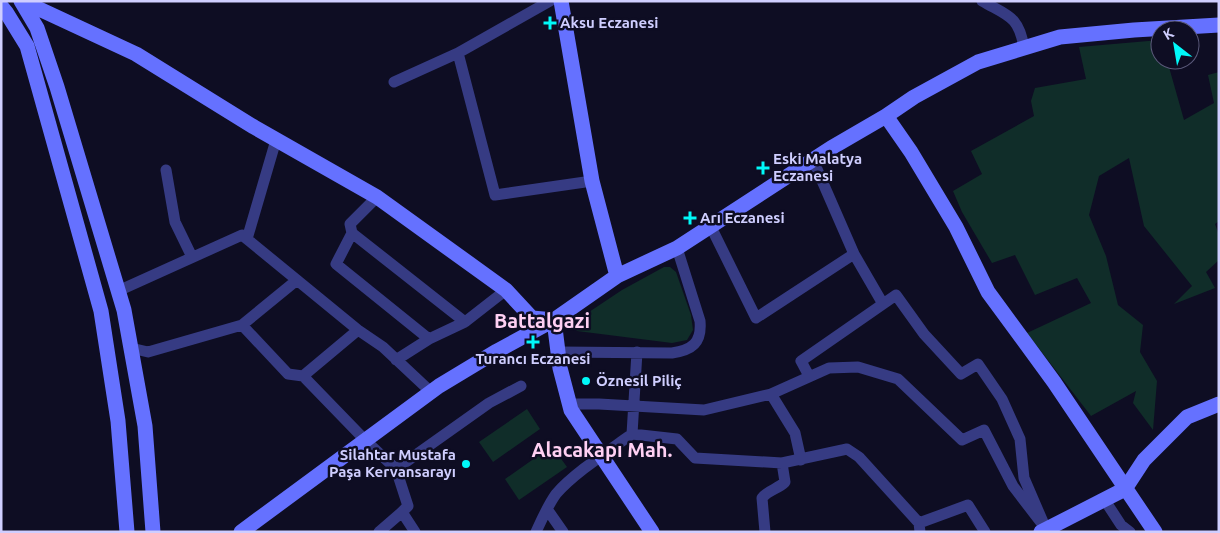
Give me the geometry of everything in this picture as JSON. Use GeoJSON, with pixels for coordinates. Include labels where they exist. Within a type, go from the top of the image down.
{"type":"FeatureCollection","features":[{"type":"Feature","properties":{"kind":"street"},"geometry":{"type":"LineString","coordinates":[[21,1],[37,28],[124,310],[145,426],[153,532]]}},
{"type":"Feature","properties":{"kind":"street"},"geometry":{"type":"LineString","coordinates":[[127,532],[118,421],[101,311],[27,46],[4,9],[21,1],[136,54],[276,140],[377,197],[506,290],[532,318],[554,320]]}},
{"type":"Feature","properties":{"kind":"street"},"geometry":{"type":"LineString","coordinates":[[394,82],[458,52],[550,1]]}},
{"type":"Feature","properties":{"kind":"street"},"geometry":{"type":"LineString","coordinates":[[561,1],[592,181],[617,276]]}},
{"type":"Feature","properties":{"kind":"street"},"geometry":{"type":"LineString","coordinates":[[982,1],[1004,13],[1016,23],[1022,33],[1024,48]]}},
{"type":"Feature","properties":{"kind":"street"},"geometry":{"type":"LineString","coordinates":[[241,532],[431,392],[498,351],[554,320],[617,276],[677,248],[914,97],[978,62],[1060,37],[1219,25]]}},
{"type":"Feature","properties":{"kind":"street"},"geometry":{"type":"LineString","coordinates":[[458,52],[495,195],[592,181]]}},
{"type":"Feature","properties":{"kind":"street"},"geometry":{"type":"LineString","coordinates":[[886,116],[911,152],[956,227],[988,292],[1054,382],[1155,532]]}},
{"type":"Feature","properties":{"kind":"street"},"geometry":{"type":"LineString","coordinates":[[247,239],[276,140]]}},
{"type":"Feature","properties":{"kind":"street"},"geometry":{"type":"LineString","coordinates":[[813,160],[854,254],[883,304]]}},
{"type":"Feature","properties":{"kind":"street"},"geometry":{"type":"LineString","coordinates":[[166,170],[175,222],[192,257]]}},
{"type":"Feature","properties":{"kind":"street"},"geometry":{"type":"LineString","coordinates":[[377,197],[350,224],[352,233],[465,322]]}},
{"type":"Feature","properties":{"kind":"street"},"geometry":{"type":"LineString","coordinates":[[711,227],[756,318],[854,254]]}},
{"type":"Feature","properties":{"kind":"street"},"geometry":{"type":"LineString","coordinates":[[352,233],[336,264],[429,339]]}},
{"type":"Feature","properties":{"kind":"street"},"geometry":{"type":"LineString","coordinates":[[118,290],[242,235],[358,330],[383,347],[431,392]]}},
{"type":"Feature","properties":{"kind":"street"},"geometry":{"type":"LineString","coordinates":[[559,352],[672,353],[683,351],[693,346],[699,338],[701,331],[700,321],[677,248]]}},
{"type":"Feature","properties":{"kind":"street"},"geometry":{"type":"LineString","coordinates":[[131,348],[148,352],[242,324],[297,280]]}},
{"type":"Feature","properties":{"kind":"street"},"geometry":{"type":"LineString","coordinates":[[396,360],[429,339],[465,322],[506,290]]}},
{"type":"Feature","properties":{"kind":"street"},"geometry":{"type":"LineString","coordinates":[[809,376],[801,361],[896,295],[924,334],[961,374],[978,364],[1002,398],[1020,439],[1024,478],[1045,531]]}},
{"type":"Feature","properties":{"kind":"street"},"geometry":{"type":"LineString","coordinates":[[554,320],[560,368],[571,410],[652,532]]}},
{"type":"Feature","properties":{"kind":"street"},"geometry":{"type":"LineString","coordinates":[[242,324],[288,374],[303,376],[396,469],[408,506],[379,532]]}},
{"type":"Feature","properties":{"kind":"street"},"geometry":{"type":"LineString","coordinates":[[303,376],[358,330]]}},
{"type":"Feature","properties":{"kind":"street"},"geometry":{"type":"LineString","coordinates":[[632,434],[637,352]]}},
{"type":"Feature","properties":{"kind":"street"},"geometry":{"type":"LineString","coordinates":[[569,404],[704,410],[771,394],[829,368],[858,367],[898,379],[962,440],[984,430],[1013,486],[1045,531]]}},
{"type":"Feature","properties":{"kind":"street"},"geometry":{"type":"LineString","coordinates":[[396,469],[489,402],[521,386]]}},
{"type":"Feature","properties":{"kind":"street"},"geometry":{"type":"LineString","coordinates":[[771,394],[795,433],[801,460]]}},
{"type":"Feature","properties":{"kind":"street"},"geometry":{"type":"LineString","coordinates":[[1045,531],[1125,489],[1144,460],[1187,417],[1219,404]]}},
{"type":"Feature","properties":{"kind":"street"},"geometry":{"type":"LineString","coordinates":[[536,532],[556,494],[632,434],[677,439],[695,458],[782,463],[847,449],[859,457],[920,527],[968,505],[985,532]]}},
{"type":"Feature","properties":{"kind":"street"},"geometry":{"type":"LineString","coordinates":[[765,532],[762,498],[765,494],[785,482],[782,463]]}},
{"type":"Feature","properties":{"kind":"street"},"geometry":{"type":"LineString","coordinates":[[1104,499],[1121,525],[1130,532]]}},
{"type":"Feature","properties":{"kind":"street"},"geometry":{"type":"LineString","coordinates":[[547,509],[563,532]]}},
{"type":"Feature","properties":{"kind":"street"},"geometry":{"type":"LineString","coordinates":[[402,512],[415,532]]}},
{"type":"Feature","properties":{"kind":"green space"},"geometry":{"type":"Polygon","coordinates":[[[1150,41],[1150,70],[1170,70],[1184,120],[1214,103],[1208,75],[1219,72],[1219,221],[1215,224],[1219,235],[1219,260],[1206,272],[1215,288],[1174,304],[1192,286],[1144,226],[1129,158],[1099,176],[1089,215],[1106,256],[1118,305],[1143,325],[1140,352],[1157,381],[1153,430],[1133,403],[1136,391],[1091,416],[1027,333],[1091,303],[1077,278],[1035,295],[1015,255],[992,263],[962,212],[953,191],[982,174],[971,151],[1034,116],[1031,101],[1035,88],[1086,79],[1079,47],[1150,41]]]}},
{"type":"Feature","properties":{"kind":"green space"},"geometry":{"type":"Polygon","coordinates":[[[664,267],[670,267],[676,272],[691,315],[693,330],[687,340],[672,343],[577,331],[573,327],[574,322],[622,290],[664,267]]]}},
{"type":"Feature","properties":{"kind":"green space"},"geometry":{"type":"Polygon","coordinates":[[[527,409],[540,429],[493,462],[479,442],[527,409]]]}},
{"type":"Feature","properties":{"kind":"green space"},"geometry":{"type":"Polygon","coordinates":[[[552,446],[567,467],[519,500],[505,479],[552,446]]]}},
{"type":"Feature","properties":{"kind":"place","name":"Aksu Eczanesi"},"geometry":{"type":"Point","coordinates":[550,23]}},
{"type":"Feature","properties":{"kind":"place","name":"Eski Malatya Eczanesi"},"geometry":{"type":"Point","coordinates":[763,168]}},
{"type":"Feature","properties":{"kind":"place","name":"Arı Eczanesi"},"geometry":{"type":"Point","coordinates":[690,218]}},
{"type":"Feature","properties":{"kind":"place","name":"Turancı Eczanesi"},"geometry":{"type":"Point","coordinates":[533,342]}},
{"type":"Feature","properties":{"kind":"place","name":"Öznesil Piliç"},"geometry":{"type":"Point","coordinates":[586,381]}},
{"type":"Feature","properties":{"kind":"place","name":"Silahtar Mustafa Paşa Kervansarayı"},"geometry":{"type":"Point","coordinates":[466,464]}},
{"type":"Feature","properties":{"kind":"district","name":"Battalgazi"},"geometry":{"type":"Point","coordinates":[542,321]}},
{"type":"Feature","properties":{"kind":"district","name":"Alacakapı Mah."},"geometry":{"type":"Point","coordinates":[602,450]}}]}
